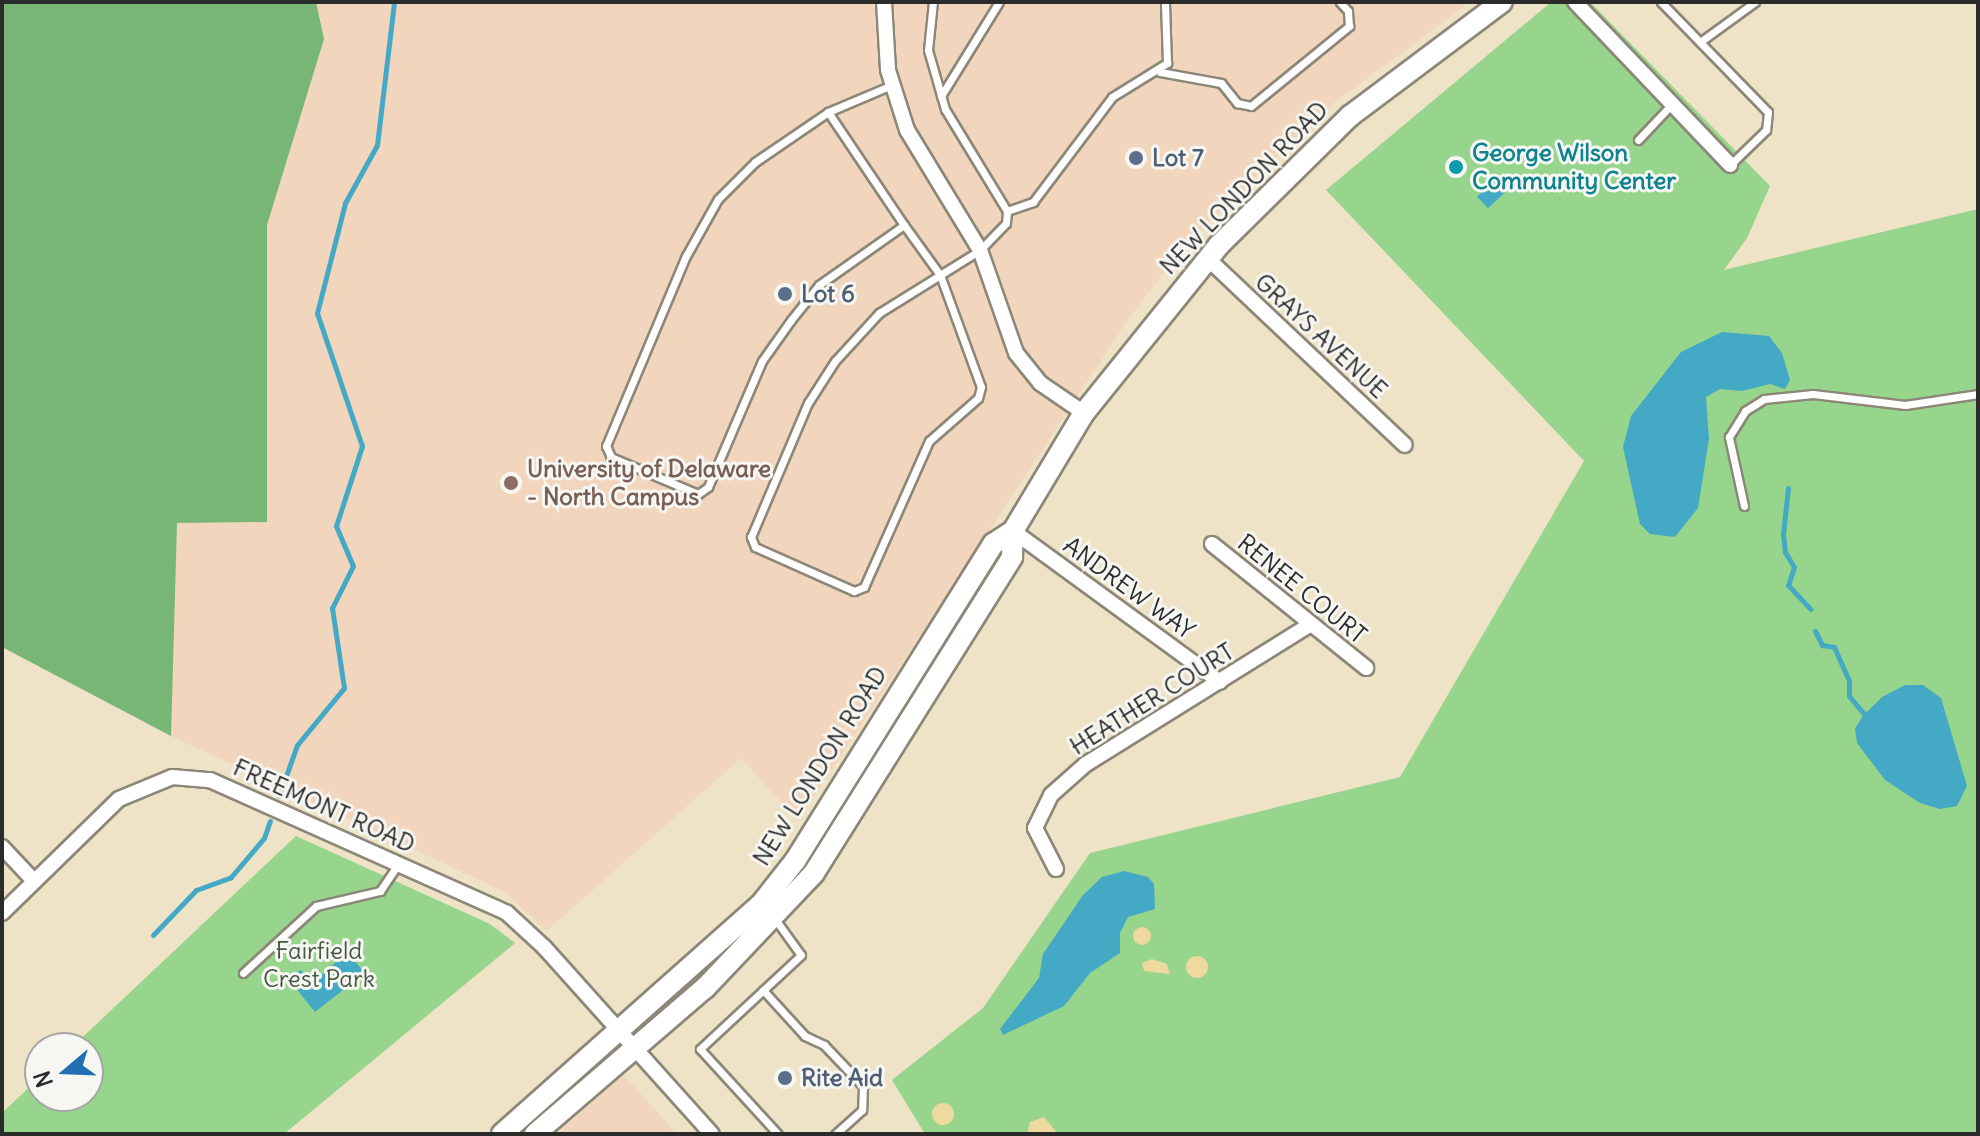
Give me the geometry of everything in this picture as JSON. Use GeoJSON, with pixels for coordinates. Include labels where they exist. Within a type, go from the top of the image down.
{"type":"FeatureCollection","features":[{"type":"Feature","properties":{"kind":"main road","name":"NEW LONDON ROAD"},"geometry":{"type":"LineString","coordinates":[[502,1134],[761,904],[795,861],[993,544],[1013,531],[1084,413],[1207,258],[1350,116],[1502,2]]}},
{"type":"Feature","properties":{"kind":"main road","name":"NEW LONDON ROAD"},"geometry":{"type":"LineString","coordinates":[[535,1134],[635,1048],[775,919],[814,873],[1012,557],[1013,531]]}},
{"type":"Feature","properties":{"kind":"street"},"geometry":{"type":"LineString","coordinates":[[884,2],[883,35],[892,85],[930,175],[980,250],[1016,353],[1040,383],[1084,413]]}},
{"type":"Feature","properties":{"kind":"street"},"geometry":{"type":"LineString","coordinates":[[1575,2],[1730,165]]}},
{"type":"Feature","properties":{"kind":"street","name":"GRAYS AVENUE"},"geometry":{"type":"LineString","coordinates":[[1207,258],[1405,445]]}},
{"type":"Feature","properties":{"kind":"street","name":"ANDREW WAY"},"geometry":{"type":"LineString","coordinates":[[1013,531],[1220,682]]}},
{"type":"Feature","properties":{"kind":"street","name":"RENEE COURT"},"geometry":{"type":"LineString","coordinates":[[1212,544],[1366,668]]}},
{"type":"Feature","properties":{"kind":"street","name":"HEATHER COURT"},"geometry":{"type":"LineString","coordinates":[[1056,869],[1035,828],[1051,795],[1086,764],[1309,625]]}},
{"type":"Feature","properties":{"kind":"street","name":"FREEMONT ROAD"},"geometry":{"type":"LineString","coordinates":[[2,913],[119,799],[172,777],[210,780],[238,790],[520,923],[712,1134]]}},
{"type":"Feature","properties":{"kind":"street"},"geometry":{"type":"LineString","coordinates":[[2,847],[34,881]]}},
{"type":"Feature","properties":{"kind":"lane"},"geometry":{"type":"LineString","coordinates":[[828,112],[842,140],[940,275],[981,387],[978,398],[929,441],[864,587],[854,591],[755,547],[751,537],[808,403],[835,361],[879,313],[940,275],[980,250],[1000,234],[1007,211],[941,96],[928,50],[933,2]]}},
{"type":"Feature","properties":{"kind":"lane"},"geometry":{"type":"LineString","coordinates":[[941,96],[979,28],[999,2]]}},
{"type":"Feature","properties":{"kind":"lane"},"geometry":{"type":"LineString","coordinates":[[1007,211],[1033,202],[1112,97],[1160,72],[1167,63],[1165,2]]}},
{"type":"Feature","properties":{"kind":"lane"},"geometry":{"type":"LineString","coordinates":[[1160,72],[1221,83],[1237,103],[1251,106],[1349,26],[1348,11],[1340,2]]}},
{"type":"Feature","properties":{"kind":"lane"},"geometry":{"type":"LineString","coordinates":[[1661,2],[1768,112],[1766,130],[1730,165]]}},
{"type":"Feature","properties":{"kind":"lane"},"geometry":{"type":"LineString","coordinates":[[1700,42],[1755,2]]}},
{"type":"Feature","properties":{"kind":"lane"},"geometry":{"type":"LineString","coordinates":[[892,85],[828,112],[755,162],[718,199],[686,256],[606,446],[611,457],[698,494],[708,487],[762,361],[791,320],[819,285],[904,225]]}},
{"type":"Feature","properties":{"kind":"lane"},"geometry":{"type":"LineString","coordinates":[[1638,140],[1671,105]]}},
{"type":"Feature","properties":{"kind":"lane"},"geometry":{"type":"LineString","coordinates":[[1744,506],[1729,437],[1745,411],[1764,399],[1813,394],[1905,405],[1978,394]]}},
{"type":"Feature","properties":{"kind":"lane"},"geometry":{"type":"LineString","coordinates":[[243,973],[316,906],[380,891],[398,864]]}},
{"type":"Feature","properties":{"kind":"lane"},"geometry":{"type":"LineString","coordinates":[[775,919],[801,955],[700,1049],[778,1134]]}},
{"type":"Feature","properties":{"kind":"lane"},"geometry":{"type":"LineString","coordinates":[[763,990],[805,1036],[824,1045],[863,1086],[862,1110],[835,1134]]}},
{"type":"Feature","properties":{"kind":"shaded area","name":"University of Delaware - North Campus"},"geometry":{"type":"Polygon","coordinates":[[[2,2],[1470,2],[1330,106],[1186,244],[1129,318],[798,821],[741,758],[547,931],[505,892],[171,736],[2,647],[2,2]]]}},
{"type":"Feature","properties":{"kind":"shaded area"},"geometry":{"type":"Polygon","coordinates":[[[624,1075],[677,1134],[556,1134],[624,1075]]]}},
{"type":"Feature","properties":{"kind":"green space"},"geometry":{"type":"Polygon","coordinates":[[[2,2],[316,2],[324,39],[267,225],[267,522],[177,523],[171,736],[2,647],[2,2]]]}},
{"type":"Feature","properties":{"kind":"green space"},"geometry":{"type":"Polygon","coordinates":[[[1590,2],[1770,186],[1747,238],[1724,270],[1978,209],[1978,1134],[925,1134],[892,1080],[983,1008],[1090,853],[1400,777],[1584,461],[1326,190],[1550,3],[1590,2]]]}},
{"type":"Feature","properties":{"kind":"green space","name":"Fairfield Crest Park"},"geometry":{"type":"Polygon","coordinates":[[[296,836],[490,924],[515,943],[284,1134],[2,1134],[2,1113],[24,1092],[24,1112],[104,1112],[104,1032],[88,1032],[296,836]]]}},
{"type":"Feature","properties":{"kind":"sand"},"geometry":{"type":"Polygon","coordinates":[[[1142,927],[1151,936],[1142,945],[1133,936],[1142,927]]]}},
{"type":"Feature","properties":{"kind":"sand"},"geometry":{"type":"Polygon","coordinates":[[[1193,956],[1201,956],[1208,967],[1201,978],[1193,978],[1186,971],[1186,963],[1193,956]]]}},
{"type":"Feature","properties":{"kind":"sand"},"geometry":{"type":"Polygon","coordinates":[[[1152,959],[1167,964],[1170,974],[1144,971],[1142,963],[1152,959]]]}},
{"type":"Feature","properties":{"kind":"sand"},"geometry":{"type":"Polygon","coordinates":[[[943,1103],[951,1106],[954,1114],[951,1122],[943,1125],[935,1122],[932,1114],[935,1106],[943,1103]]]}},
{"type":"Feature","properties":{"kind":"sand"},"geometry":{"type":"Polygon","coordinates":[[[1044,1117],[1058,1134],[1027,1134],[1030,1122],[1044,1117]]]}},
{"type":"Feature","properties":{"kind":"water"},"geometry":{"type":"Polygon","coordinates":[[[1499,176],[1510,188],[1488,208],[1477,196],[1499,176]]]}},
{"type":"Feature","properties":{"kind":"water"},"geometry":{"type":"Polygon","coordinates":[[[1722,332],[1769,336],[1782,353],[1790,380],[1785,389],[1770,384],[1742,391],[1720,389],[1706,397],[1709,439],[1698,508],[1675,537],[1650,534],[1640,524],[1623,447],[1631,416],[1681,352],[1722,332]]]}},
{"type":"Feature","properties":{"kind":"water"},"geometry":{"type":"Polygon","coordinates":[[[1905,685],[1923,685],[1941,698],[1967,786],[1957,806],[1940,809],[1920,803],[1885,780],[1857,743],[1855,729],[1862,717],[1882,697],[1905,685]]]}},
{"type":"Feature","properties":{"kind":"water"},"geometry":{"type":"Polygon","coordinates":[[[1124,871],[1148,877],[1154,884],[1155,909],[1128,917],[1120,933],[1120,953],[1090,973],[1064,1006],[1003,1035],[1000,1029],[1039,978],[1043,954],[1083,895],[1102,877],[1124,871]]]}},
{"type":"Feature","properties":{"kind":"water"},"geometry":{"type":"Polygon","coordinates":[[[347,952],[365,973],[315,1012],[290,981],[300,970],[315,981],[347,952]]]}},
{"type":"Feature","properties":{"kind":"waterway"},"geometry":{"type":"LineString","coordinates":[[279,796],[297,745],[344,688],[332,608],[353,566],[336,526],[362,446],[317,313],[345,203],[377,145],[394,2]]}},
{"type":"Feature","properties":{"kind":"waterway"},"geometry":{"type":"LineString","coordinates":[[1788,488],[1783,534],[1785,552],[1794,567],[1788,585],[1810,609]]}},
{"type":"Feature","properties":{"kind":"waterway"},"geometry":{"type":"LineString","coordinates":[[1815,631],[1822,645],[1834,647],[1849,681],[1849,696],[1864,714]]}},
{"type":"Feature","properties":{"kind":"waterway"},"geometry":{"type":"LineString","coordinates":[[153,935],[196,890],[231,877],[264,838],[270,821]]}},
{"type":"Feature","properties":{"kind":"place","name":"Lot 7"},"geometry":{"type":"Point","coordinates":[1136,158]}},
{"type":"Feature","properties":{"kind":"place","name":"George Wilson Community Center"},"geometry":{"type":"Point","coordinates":[1456,167]}},
{"type":"Feature","properties":{"kind":"place","name":"Lot 6"},"geometry":{"type":"Point","coordinates":[785,294]}},
{"type":"Feature","properties":{"kind":"place","name":"University of Delaware - North Campus"},"geometry":{"type":"Point","coordinates":[511,483]}},
{"type":"Feature","properties":{"kind":"place","name":"Rite Aid"},"geometry":{"type":"Point","coordinates":[785,1078]}}]}
